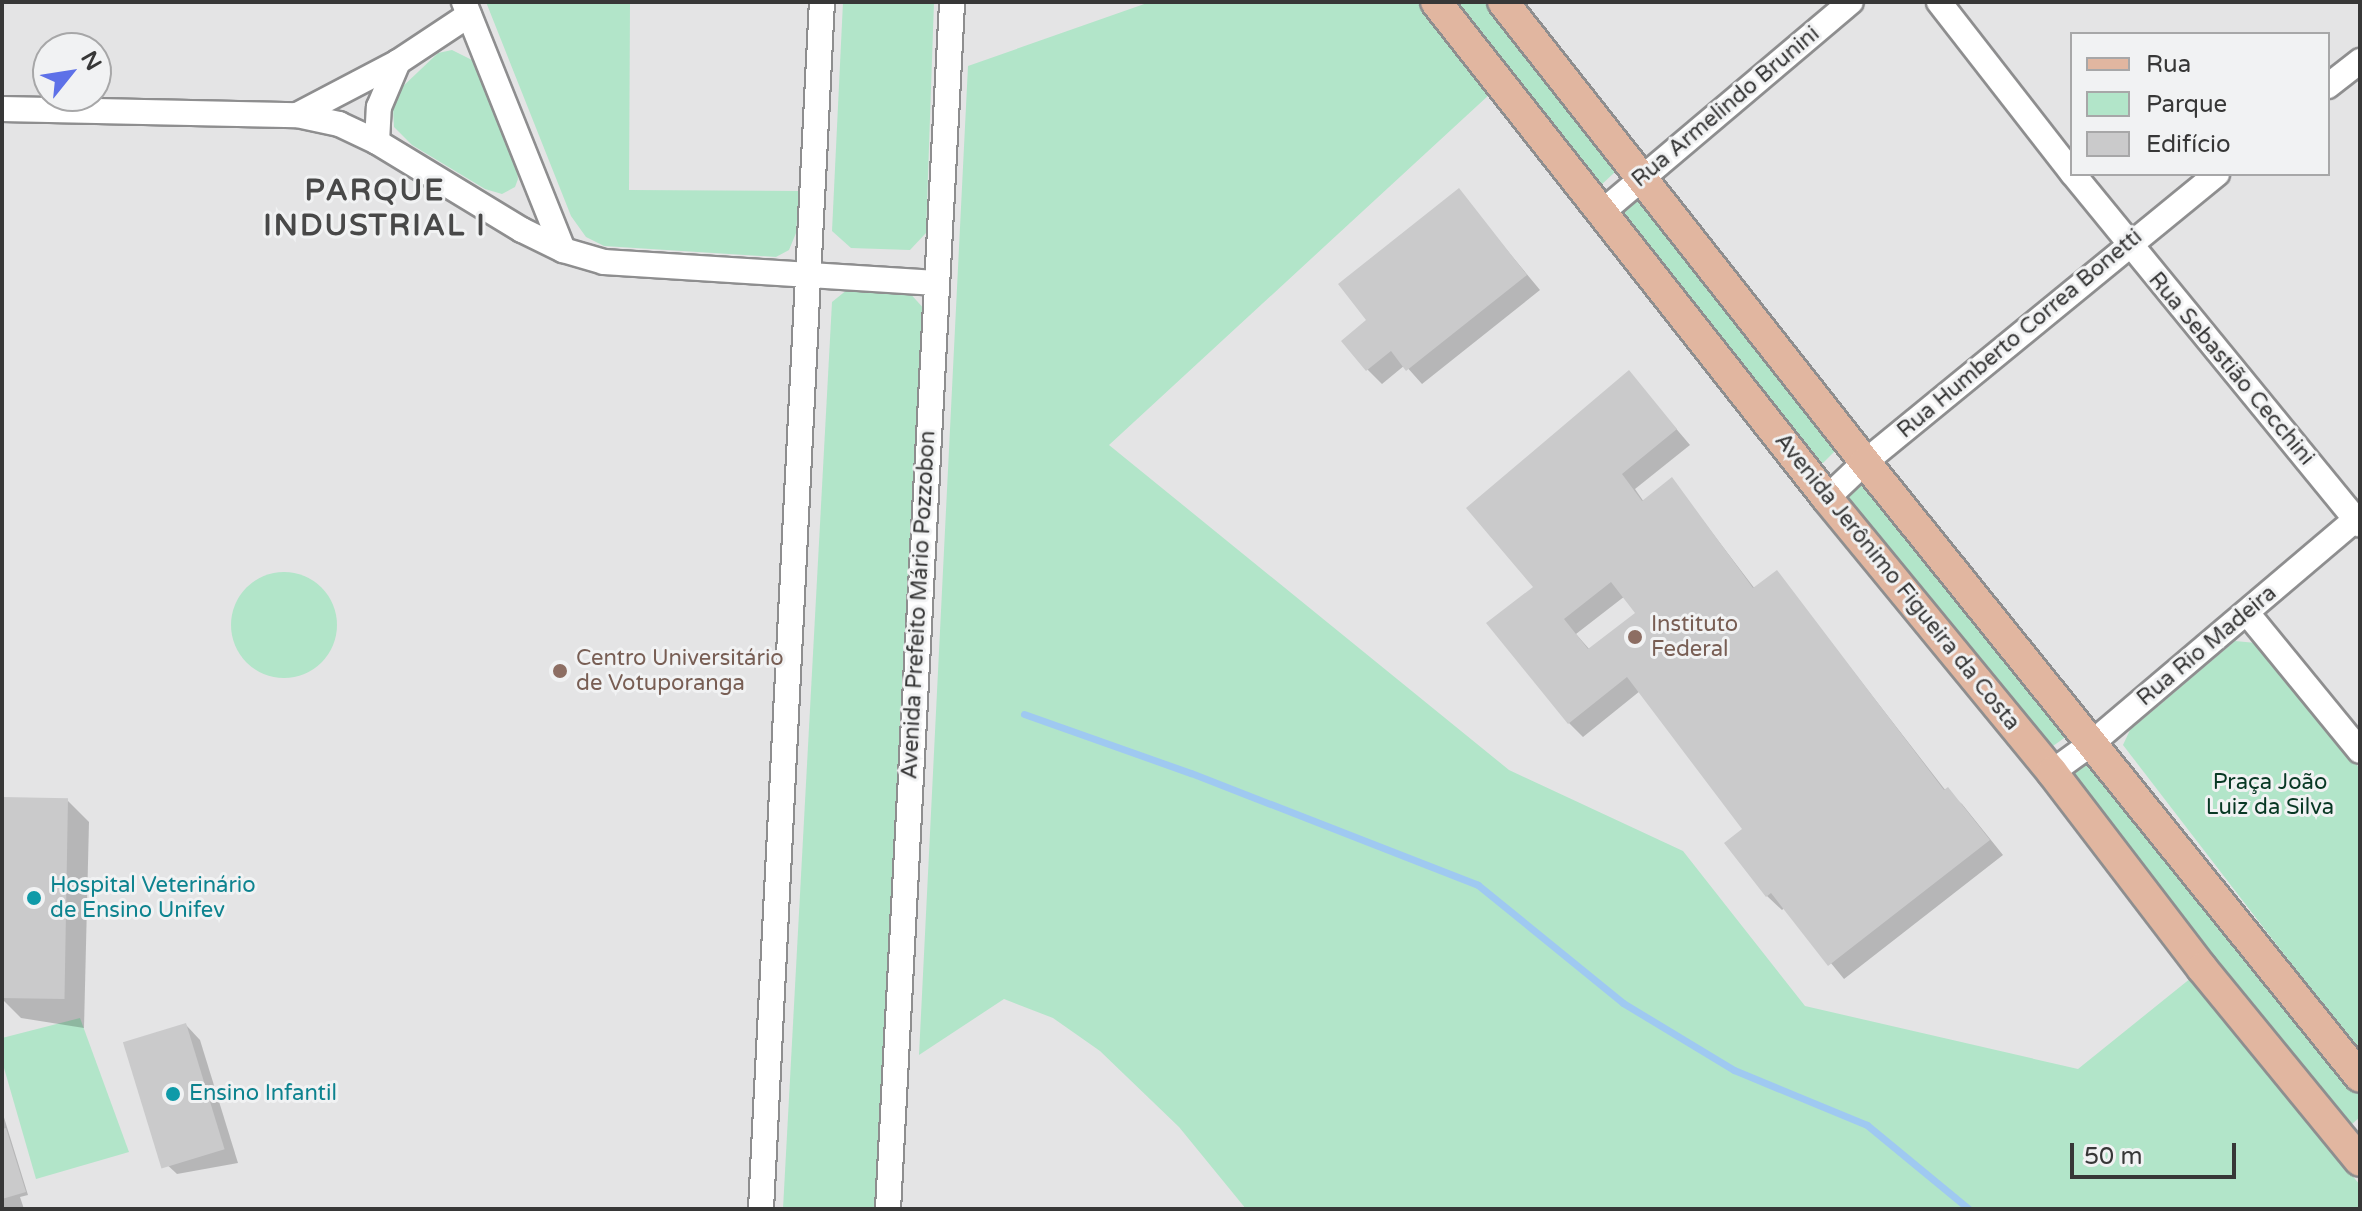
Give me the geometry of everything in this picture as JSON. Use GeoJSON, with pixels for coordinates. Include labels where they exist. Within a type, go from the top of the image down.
{"type":"FeatureCollection","features":[{"type":"Feature","properties":{"kind":"main road","name":"Avenida Jerônimo Figueira da Costa"},"geometry":{"type":"LineString","coordinates":[[1436,2],[1827,498],[2052,772],[2202,968],[2356,1147]]}},
{"type":"Feature","properties":{"kind":"main road"},"geometry":{"type":"LineString","coordinates":[[1503,2],[1865,462],[2360,1077]]}},
{"type":"Feature","properties":{"kind":"street"},"geometry":{"type":"LineString","coordinates":[[761,1209],[822,2]]}},
{"type":"Feature","properties":{"kind":"street","name":"Avenida Prefeito Mário Pozzobon"},"geometry":{"type":"LineString","coordinates":[[888,1209],[952,2]]}},
{"type":"Feature","properties":{"kind":"street","name":"Rua Armelindo Brunini"},"geometry":{"type":"LineString","coordinates":[[1601,213],[1851,2]]}},
{"type":"Feature","properties":{"kind":"street","name":"Rua Sebastião Cecchini"},"geometry":{"type":"LineString","coordinates":[[1939,2],[2070,171]]}},
{"type":"Feature","properties":{"kind":"street"},"geometry":{"type":"LineString","coordinates":[[297,115],[398,62],[466,9],[563,250]]}},
{"type":"Feature","properties":{"kind":"street"},"geometry":{"type":"LineString","coordinates":[[2330,84],[2360,61]]}},
{"type":"Feature","properties":{"kind":"street"},"geometry":{"type":"LineString","coordinates":[[377,142],[379,107],[398,62]]}},
{"type":"Feature","properties":{"kind":"street"},"geometry":{"type":"LineString","coordinates":[[2,109],[297,115],[339,124],[377,142],[522,230],[563,250],[604,262],[936,283]]}},
{"type":"Feature","properties":{"kind":"street","name":"Rua Sebastião Cecchini"},"geometry":{"type":"LineString","coordinates":[[2074,176],[2358,520]]}},
{"type":"Feature","properties":{"kind":"street","name":"Rua Humberto Correa Bonetti"},"geometry":{"type":"LineString","coordinates":[[1827,498],[1865,462],[2214,176]]}},
{"type":"Feature","properties":{"kind":"street","name":"Rua Rio Madeira"},"geometry":{"type":"LineString","coordinates":[[2052,772],[2092,743],[2358,520]]}},
{"type":"Feature","properties":{"kind":"street"},"geometry":{"type":"LineString","coordinates":[[2247,613],[2360,751]]}},
{"type":"Feature","properties":{"kind":"green space"},"geometry":{"type":"Polygon","coordinates":[[[486,2],[630,2],[629,190],[799,191],[796,233],[789,250],[776,257],[604,246],[586,237],[571,216],[486,2]]]}},
{"type":"Feature","properties":{"kind":"green space"},"geometry":{"type":"Polygon","coordinates":[[[843,2],[934,2],[926,233],[910,250],[851,248],[832,231],[843,2]]]}},
{"type":"Feature","properties":{"kind":"green space"},"geometry":{"type":"Polygon","coordinates":[[[1150,2],[1419,2],[1490,94],[1109,445],[1509,770],[1683,851],[1805,1006],[2078,1069],[2191,978],[2360,1185],[2360,1209],[1246,1209],[1179,1127],[1100,1051],[1053,1018],[1004,999],[919,1055],[968,66],[1150,2]]]}},
{"type":"Feature","properties":{"kind":"green space"},"geometry":{"type":"Polygon","coordinates":[[[1448,2],[1493,2],[1613,157],[1615,172],[1600,186],[1448,2]]]}},
{"type":"Feature","properties":{"kind":"green space"},"geometry":{"type":"Polygon","coordinates":[[[452,50],[472,60],[516,162],[518,179],[515,187],[502,194],[485,189],[412,145],[394,127],[393,107],[399,90],[438,53],[452,50]]]}},
{"type":"Feature","properties":{"kind":"green space"},"geometry":{"type":"Polygon","coordinates":[[[1637,200],[1653,208],[1837,449],[1823,463],[1810,463],[1625,228],[1623,211],[1637,200]]]}},
{"type":"Feature","properties":{"kind":"green space"},"geometry":{"type":"Polygon","coordinates":[[[853,285],[907,290],[926,311],[879,1209],[783,1209],[832,302],[853,285]]]}},
{"type":"Feature","properties":{"kind":"green space"},"geometry":{"type":"Polygon","coordinates":[[[1860,482],[1873,484],[2067,736],[2053,746],[2039,745],[1849,506],[1848,492],[1860,482]]]}},
{"type":"Feature","properties":{"kind":"green space"},"geometry":{"type":"Polygon","coordinates":[[[284,572],[304,576],[322,587],[333,605],[337,625],[333,645],[322,663],[304,674],[284,678],[264,674],[246,663],[235,645],[231,625],[235,605],[246,587],[264,576],[284,572]]]}},
{"type":"Feature","properties":{"kind":"green space","name":"Praça João Luiz da Silva"},"geometry":{"type":"Polygon","coordinates":[[[2235,641],[2256,643],[2360,769],[2360,1053],[2123,745],[2130,730],[2235,641]]]}},
{"type":"Feature","properties":{"kind":"green space"},"geometry":{"type":"Polygon","coordinates":[[[2087,762],[2101,767],[2360,1090],[2360,1117],[2352,1124],[2342,1122],[2074,784],[2075,771],[2087,762]]]}},
{"type":"Feature","properties":{"kind":"green space"},"geometry":{"type":"Polygon","coordinates":[[[80,1018],[129,1152],[36,1179],[2,1061],[2,1038],[80,1018]]]}},
{"type":"Feature","properties":{"kind":"building"},"geometry":{"type":"Polygon","coordinates":[[[1459,188],[1527,275],[1406,371],[1391,351],[1366,371],[1341,341],[1366,320],[1338,284],[1459,188]]]}},
{"type":"Feature","properties":{"kind":"building"},"geometry":{"type":"Polygon","coordinates":[[[1629,370],[1677,429],[1622,474],[1642,501],[1672,477],[1753,588],[1777,570],[1944,790],[1948,787],[1990,840],[1828,966],[1771,893],[1766,897],[1724,843],[1742,829],[1627,677],[1568,724],[1486,623],[1533,587],[1466,508],[1629,370]],[[1611,582],[1564,619],[1588,649],[1635,613],[1611,582]]]}},
{"type":"Feature","properties":{"kind":"building","name":"Hospital Veterinário de Ensino Unifev"},"geometry":{"type":"Polygon","coordinates":[[[2,797],[68,798],[64,999],[2,998],[2,797]]]}},
{"type":"Feature","properties":{"kind":"building","name":"Ensino Infantil"},"geometry":{"type":"Polygon","coordinates":[[[186,1023],[225,1149],[161,1169],[123,1042],[186,1023]]]}},
{"type":"Feature","properties":{"kind":"building"},"geometry":{"type":"Polygon","coordinates":[[[6,1128],[26,1192],[2,1199],[2,1129],[6,1128]]]}},
{"type":"Feature","properties":{"kind":"waterway"},"geometry":{"type":"LineString","coordinates":[[1024,714],[1191,773],[1478,885],[1623,1003],[1734,1070],[1867,1125],[1969,1209]]}},
{"type":"Feature","properties":{"kind":"place","name":"Instituto Federal"},"geometry":{"type":"Point","coordinates":[1635,637]}},
{"type":"Feature","properties":{"kind":"place","name":"Centro Universitário de Votuporanga"},"geometry":{"type":"Point","coordinates":[560,671]}},
{"type":"Feature","properties":{"kind":"place","name":"Hospital Veterinário de Ensino Unifev"},"geometry":{"type":"Point","coordinates":[34,898]}},
{"type":"Feature","properties":{"kind":"place","name":"Ensino Infantil"},"geometry":{"type":"Point","coordinates":[173,1094]}},
{"type":"Feature","properties":{"kind":"district","name":"PARQUE INDUSTRIAL I"},"geometry":{"type":"Point","coordinates":[375,208]}}]}
